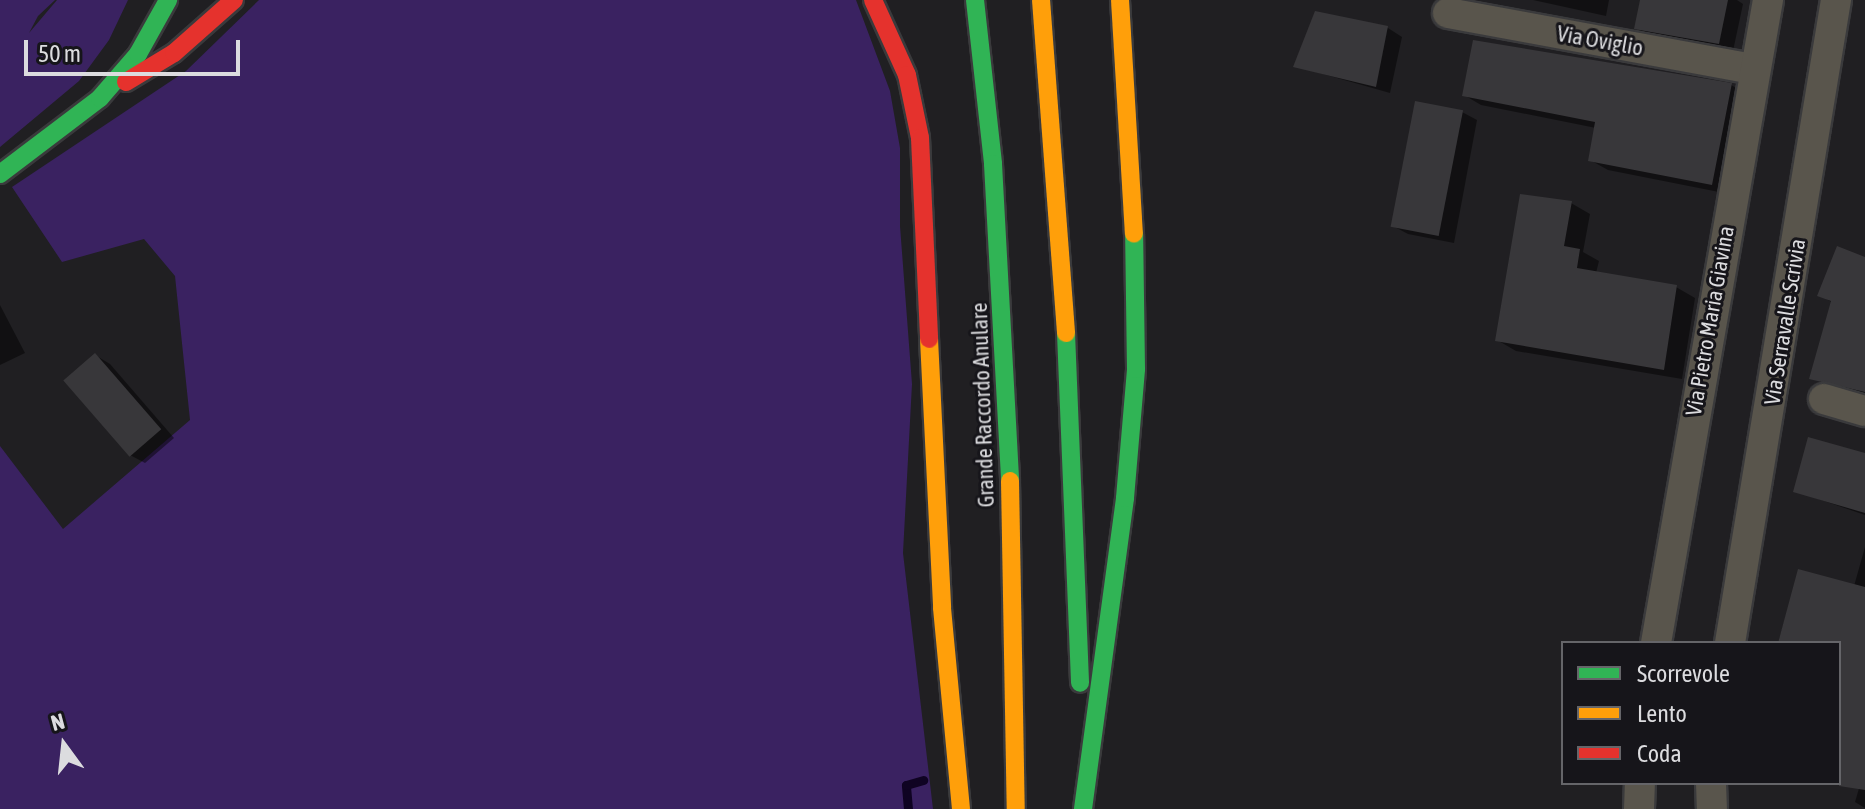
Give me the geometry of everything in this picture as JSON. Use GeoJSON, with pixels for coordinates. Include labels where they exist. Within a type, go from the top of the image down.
{"type":"FeatureCollection","features":[{"type":"Feature","properties":{"kind":"main road"},"geometry":{"type":"LineString","coordinates":[[100,98],[138,54],[168,0]]}},
{"type":"Feature","properties":{"kind":"main road"},"geometry":{"type":"LineString","coordinates":[[0,174],[100,98],[174,53],[234,0]]}},
{"type":"Feature","properties":{"kind":"main road"},"geometry":{"type":"LineString","coordinates":[[873,0],[907,75],[920,138],[942,608],[961,809]]}},
{"type":"Feature","properties":{"kind":"main road","name":"Grande Raccordo Anulare"},"geometry":{"type":"LineString","coordinates":[[975,0],[995,193],[1009,424],[1016,809]]}},
{"type":"Feature","properties":{"kind":"main road"},"geometry":{"type":"LineString","coordinates":[[1041,0],[1074,442],[1083,809]]}},
{"type":"Feature","properties":{"kind":"main road"},"geometry":{"type":"LineString","coordinates":[[1083,809],[1122,528],[1136,369],[1136,267],[1120,0]]}},
{"type":"Feature","properties":{"kind":"street","name":"Via Pietro Maria Giavina"},"geometry":{"type":"LineString","coordinates":[[1656,641],[1753,69],[1768,0]]}},
{"type":"Feature","properties":{"kind":"street","name":"Via Serravalle Scrivia"},"geometry":{"type":"LineString","coordinates":[[1730,641],[1836,0]]}},
{"type":"Feature","properties":{"kind":"street","name":"Via Oviglio"},"geometry":{"type":"LineString","coordinates":[[1448,13],[1753,69]]}},
{"type":"Feature","properties":{"kind":"street"},"geometry":{"type":"LineString","coordinates":[[1824,399],[1865,411]]}},
{"type":"Feature","properties":{"kind":"street"},"geometry":{"type":"LineString","coordinates":[[1639,809],[1640,785]]}},
{"type":"Feature","properties":{"kind":"street"},"geometry":{"type":"LineString","coordinates":[[1711,785],[1712,809]]}},
{"type":"Feature","properties":{"kind":"shaded area"},"geometry":{"type":"Polygon","coordinates":[[[0,0],[55,0],[38,16],[29,33],[57,0],[128,0],[109,40],[79,81],[0,147],[0,0]]]}},
{"type":"Feature","properties":{"kind":"shaded area"},"geometry":{"type":"Polygon","coordinates":[[[259,0],[856,0],[890,91],[900,148],[900,226],[912,384],[903,553],[933,809],[0,809],[0,446],[63,529],[190,420],[175,276],[144,239],[62,262],[12,187],[186,71],[259,0]]]}},
{"type":"Feature","properties":{"kind":"building"},"geometry":{"type":"Polygon","coordinates":[[[1640,0],[1728,0],[1719,44],[1634,29],[1640,0]]]}},
{"type":"Feature","properties":{"kind":"building"},"geometry":{"type":"Polygon","coordinates":[[[1315,11],[1388,26],[1376,87],[1293,67],[1315,11]]]}},
{"type":"Feature","properties":{"kind":"building"},"geometry":{"type":"Polygon","coordinates":[[[1473,40],[1732,83],[1712,185],[1588,161],[1595,122],[1462,96],[1473,40]]]}},
{"type":"Feature","properties":{"kind":"building"},"geometry":{"type":"Polygon","coordinates":[[[1415,101],[1463,110],[1439,236],[1391,227],[1415,101]]]}},
{"type":"Feature","properties":{"kind":"building"},"geometry":{"type":"Polygon","coordinates":[[[1520,194],[1572,201],[1564,246],[1580,249],[1577,268],[1677,285],[1664,370],[1495,341],[1520,194]]]}},
{"type":"Feature","properties":{"kind":"building"},"geometry":{"type":"Polygon","coordinates":[[[1837,246],[1865,257],[1865,392],[1809,379],[1831,301],[1817,296],[1837,246]]]}},
{"type":"Feature","properties":{"kind":"building"},"geometry":{"type":"Polygon","coordinates":[[[95,353],[161,429],[130,457],[63,381],[95,353]]]}},
{"type":"Feature","properties":{"kind":"building"},"geometry":{"type":"Polygon","coordinates":[[[1808,437],[1865,453],[1865,513],[1793,492],[1808,437]]]}},
{"type":"Feature","properties":{"kind":"building"},"geometry":{"type":"Polygon","coordinates":[[[1798,569],[1865,587],[1865,790],[1839,786],[1841,641],[1779,641],[1798,569]]]}},
{"type":"Feature","properties":{"kind":"waterway"},"geometry":{"type":"LineString","coordinates":[[908,809],[906,785],[923,780]]}},
{"type":"Feature","properties":{"kind":"traffic: fast"},"geometry":{"type":"LineString","coordinates":[[0,174],[100,98],[138,54],[168,0]]}},
{"type":"Feature","properties":{"kind":"traffic: fast"},"geometry":{"type":"LineString","coordinates":[[975,0],[993,164],[1010,481]]}},
{"type":"Feature","properties":{"kind":"traffic: fast"},"geometry":{"type":"LineString","coordinates":[[1083,809],[1125,498],[1136,369],[1134,234]]}},
{"type":"Feature","properties":{"kind":"traffic: fast"},"geometry":{"type":"LineString","coordinates":[[1066,333],[1080,683]]}},
{"type":"Feature","properties":{"kind":"traffic: slow"},"geometry":{"type":"LineString","coordinates":[[1041,0],[1066,333]]}},
{"type":"Feature","properties":{"kind":"traffic: slow"},"geometry":{"type":"LineString","coordinates":[[1120,0],[1134,234]]}},
{"type":"Feature","properties":{"kind":"traffic: slow"},"geometry":{"type":"LineString","coordinates":[[929,339],[942,608],[961,809]]}},
{"type":"Feature","properties":{"kind":"traffic: slow"},"geometry":{"type":"LineString","coordinates":[[1010,481],[1016,809]]}},
{"type":"Feature","properties":{"kind":"traffic: jam"},"geometry":{"type":"LineString","coordinates":[[126,82],[174,53],[234,0]]}},
{"type":"Feature","properties":{"kind":"traffic: jam"},"geometry":{"type":"LineString","coordinates":[[873,0],[907,75],[920,138],[929,339]]}}]}
